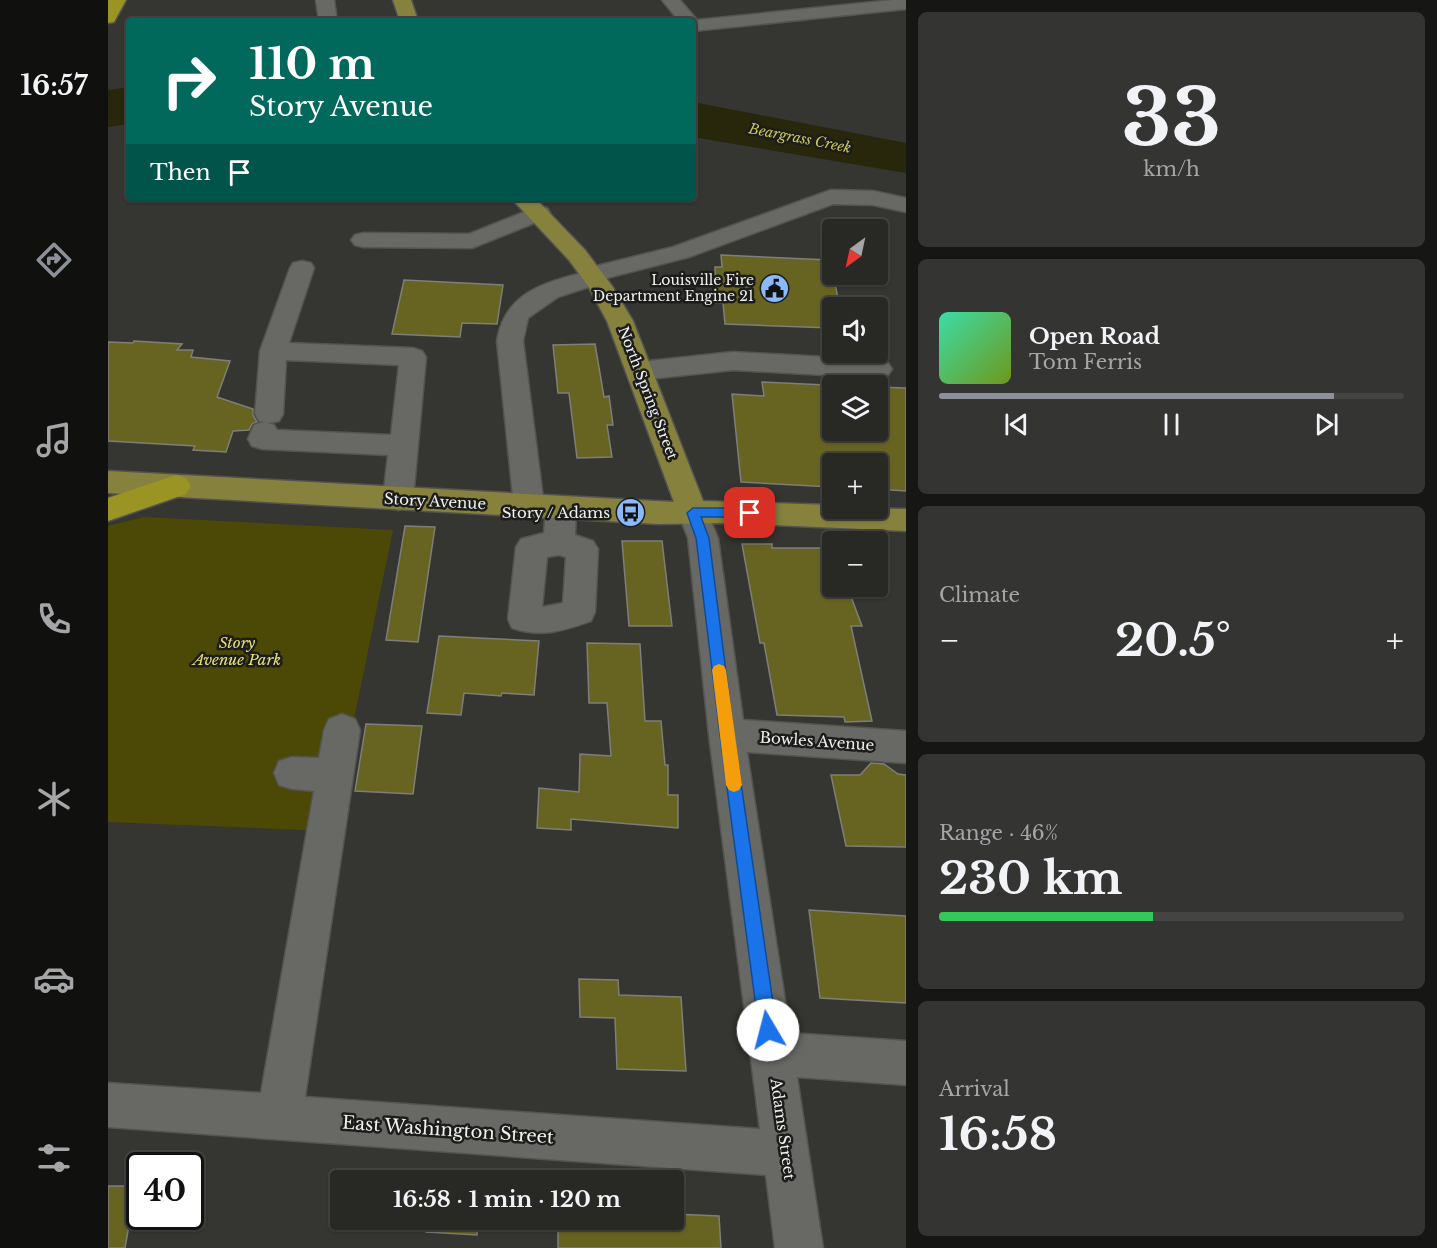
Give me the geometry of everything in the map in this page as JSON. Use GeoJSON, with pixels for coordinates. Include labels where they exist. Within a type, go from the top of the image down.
{"type":"FeatureCollection","features":[{"type":"Feature","properties":{"kind":"highway"},"geometry":{"type":"LineString","coordinates":[[108,18],[117,0]]}},
{"type":"Feature","properties":{"kind":"highway"},"geometry":{"type":"LineString","coordinates":[[108,510],[176,486]]}},
{"type":"Feature","properties":{"kind":"main road"},"geometry":{"type":"LineString","coordinates":[[402,0],[408,18]]}},
{"type":"Feature","properties":{"kind":"main road","name":"North Spring Street"},"geometry":{"type":"LineString","coordinates":[[531,206],[594,275],[620,321],[693,513]]}},
{"type":"Feature","properties":{"kind":"main road","name":"Story Avenue"},"geometry":{"type":"LineString","coordinates":[[108,482],[659,513],[728,512],[906,520]]}},
{"type":"Feature","properties":{"kind":"street"},"geometry":{"type":"LineString","coordinates":[[325,0],[328,18]]}},
{"type":"Feature","properties":{"kind":"street"},"geometry":{"type":"LineString","coordinates":[[670,0],[686,18]]}},
{"type":"Feature","properties":{"kind":"street"},"geometry":{"type":"LineString","coordinates":[[696,26],[906,4]]}},
{"type":"Feature","properties":{"kind":"street"},"geometry":{"type":"LineString","coordinates":[[529,506],[510,341],[513,320],[527,307],[548,292],[574,280],[681,252],[831,197],[873,198],[906,205]]}},
{"type":"Feature","properties":{"kind":"street"},"geometry":{"type":"LineString","coordinates":[[363,240],[472,242],[531,206]]}},
{"type":"Feature","properties":{"kind":"street"},"geometry":{"type":"LineString","coordinates":[[302,268],[273,351],[267,423],[262,439],[403,446]]}},
{"type":"Feature","properties":{"kind":"street"},"geometry":{"type":"LineString","coordinates":[[273,351],[413,357],[398,499]]}},
{"type":"Feature","properties":{"kind":"street"},"geometry":{"type":"LineString","coordinates":[[639,371],[733,361],[879,369]]}},
{"type":"Feature","properties":{"kind":"street"},"geometry":{"type":"LineString","coordinates":[[559,543],[561,508]]}},
{"type":"Feature","properties":{"kind":"street","name":"Adams Street"},"geometry":{"type":"LineString","coordinates":[[693,513],[703,538],[727,735],[800,1248]]}},
{"type":"Feature","properties":{"kind":"street"},"geometry":{"type":"LineString","coordinates":[[279,1118],[342,730]]}},
{"type":"Feature","properties":{"kind":"street","name":"Bowles Avenue"},"geometry":{"type":"LineString","coordinates":[[727,735],[906,747]]}},
{"type":"Feature","properties":{"kind":"street"},"geometry":{"type":"LineString","coordinates":[[292,773],[335,775]]}},
{"type":"Feature","properties":{"kind":"street"},"geometry":{"type":"LineString","coordinates":[[771,1053],[906,1063]]}},
{"type":"Feature","properties":{"kind":"street","name":"East Washington Street"},"geometry":{"type":"LineString","coordinates":[[108,1105],[787,1154]]}},
{"type":"Feature","properties":{"kind":"green space","name":"Story Avenue Park"},"geometry":{"type":"Polygon","coordinates":[[[144,517],[393,530],[331,831],[108,822],[108,526],[144,517]]]}},
{"type":"Feature","properties":{"kind":"water"},"geometry":{"type":"Polygon","coordinates":[[[126,87],[126,124],[108,127],[108,90],[126,87]]]}},
{"type":"Feature","properties":{"kind":"water","name":"Beargrass Creek"},"geometry":{"type":"Polygon","coordinates":[[[696,103],[906,143],[906,173],[696,138],[696,103]]]}},
{"type":"Feature","properties":{"kind":"building","name":"Louisville Fire Department Engine 21"},"geometry":{"type":"Polygon","coordinates":[[[721,255],[822,260],[822,285],[835,285],[838,297],[822,297],[822,328],[725,324],[723,303],[716,303],[715,267],[722,267],[721,255]]]}},
{"type":"Feature","properties":{"kind":"building"},"geometry":{"type":"Polygon","coordinates":[[[404,280],[503,285],[497,324],[462,323],[460,337],[392,334],[404,280]]]}},
{"type":"Feature","properties":{"kind":"building"},"geometry":{"type":"Polygon","coordinates":[[[134,341],[182,344],[177,350],[193,350],[191,357],[230,361],[217,397],[253,409],[257,422],[252,424],[249,430],[233,431],[226,452],[193,450],[195,446],[108,441],[108,342],[133,343],[134,341]]]}},
{"type":"Feature","properties":{"kind":"building"},"geometry":{"type":"Polygon","coordinates":[[[595,344],[604,397],[609,396],[613,425],[607,425],[612,457],[577,458],[569,393],[558,393],[553,345],[595,344]]]}},
{"type":"Feature","properties":{"kind":"building"},"geometry":{"type":"Polygon","coordinates":[[[762,382],[822,385],[822,441],[888,441],[888,387],[906,388],[906,491],[888,490],[888,453],[822,453],[822,486],[741,482],[732,394],[764,396],[762,382]]]}},
{"type":"Feature","properties":{"kind":"building"},"geometry":{"type":"Polygon","coordinates":[[[405,526],[435,527],[418,642],[386,640],[405,526]]]}},
{"type":"Feature","properties":{"kind":"building"},"geometry":{"type":"Polygon","coordinates":[[[622,541],[662,541],[672,626],[629,626],[622,541]]]}},
{"type":"Feature","properties":{"kind":"building"},"geometry":{"type":"Polygon","coordinates":[[[742,544],[772,544],[772,548],[822,548],[822,597],[851,597],[862,626],[851,626],[872,721],[845,722],[844,717],[777,715],[764,643],[760,643],[742,544]]]}},
{"type":"Feature","properties":{"kind":"building"},"geometry":{"type":"Polygon","coordinates":[[[439,636],[539,641],[534,695],[502,693],[501,696],[464,693],[461,715],[427,713],[439,636]]]}},
{"type":"Feature","properties":{"kind":"building"},"geometry":{"type":"Polygon","coordinates":[[[587,643],[640,644],[645,721],[661,721],[665,765],[668,765],[668,795],[678,795],[678,828],[571,819],[571,830],[537,828],[539,788],[579,792],[580,754],[611,756],[607,703],[589,703],[587,643]]]}},
{"type":"Feature","properties":{"kind":"building"},"geometry":{"type":"Polygon","coordinates":[[[366,724],[422,726],[413,794],[355,791],[366,724]]]}},
{"type":"Feature","properties":{"kind":"building"},"geometry":{"type":"Polygon","coordinates":[[[871,763],[884,764],[898,774],[906,775],[906,847],[846,846],[831,775],[860,775],[871,763]]]}},
{"type":"Feature","properties":{"kind":"building"},"geometry":{"type":"Polygon","coordinates":[[[809,910],[906,916],[906,1003],[820,998],[809,910]]]}},
{"type":"Feature","properties":{"kind":"building"},"geometry":{"type":"Polygon","coordinates":[[[579,979],[618,980],[619,995],[681,997],[686,1071],[617,1069],[615,1018],[580,1017],[579,979]]]}},
{"type":"Feature","properties":{"kind":"building"},"geometry":{"type":"Polygon","coordinates":[[[108,1186],[126,1186],[126,1230],[128,1230],[125,1248],[108,1248],[108,1186]]]}},
{"type":"Feature","properties":{"kind":"building"},"geometry":{"type":"Polygon","coordinates":[[[684,1214],[719,1216],[721,1248],[558,1248],[558,1230],[684,1230],[684,1214]]]}},
{"type":"Feature","properties":{"kind":"building"},"geometry":{"type":"Polygon","coordinates":[[[426,1230],[477,1230],[477,1235],[426,1232],[426,1230]]]}},
{"type":"Feature","properties":{"kind":"slow traffic"},"geometry":{"type":"LineString","coordinates":[[719,670],[734,785]]}},
{"type":"Feature","properties":{"kind":"place","name":"Louisville Fire Department Engine 21"},"geometry":{"type":"Point","coordinates":[775,288]}},
{"type":"Feature","properties":{"kind":"place","name":"Story / Adams"},"geometry":{"type":"Point","coordinates":[631,512]}},
{"type":"Feature","properties":{"kind":"route"},"geometry":{"type":"LineString","coordinates":[[750,513],[693,513],[703,538],[727,735],[768,1030]]}}]}
